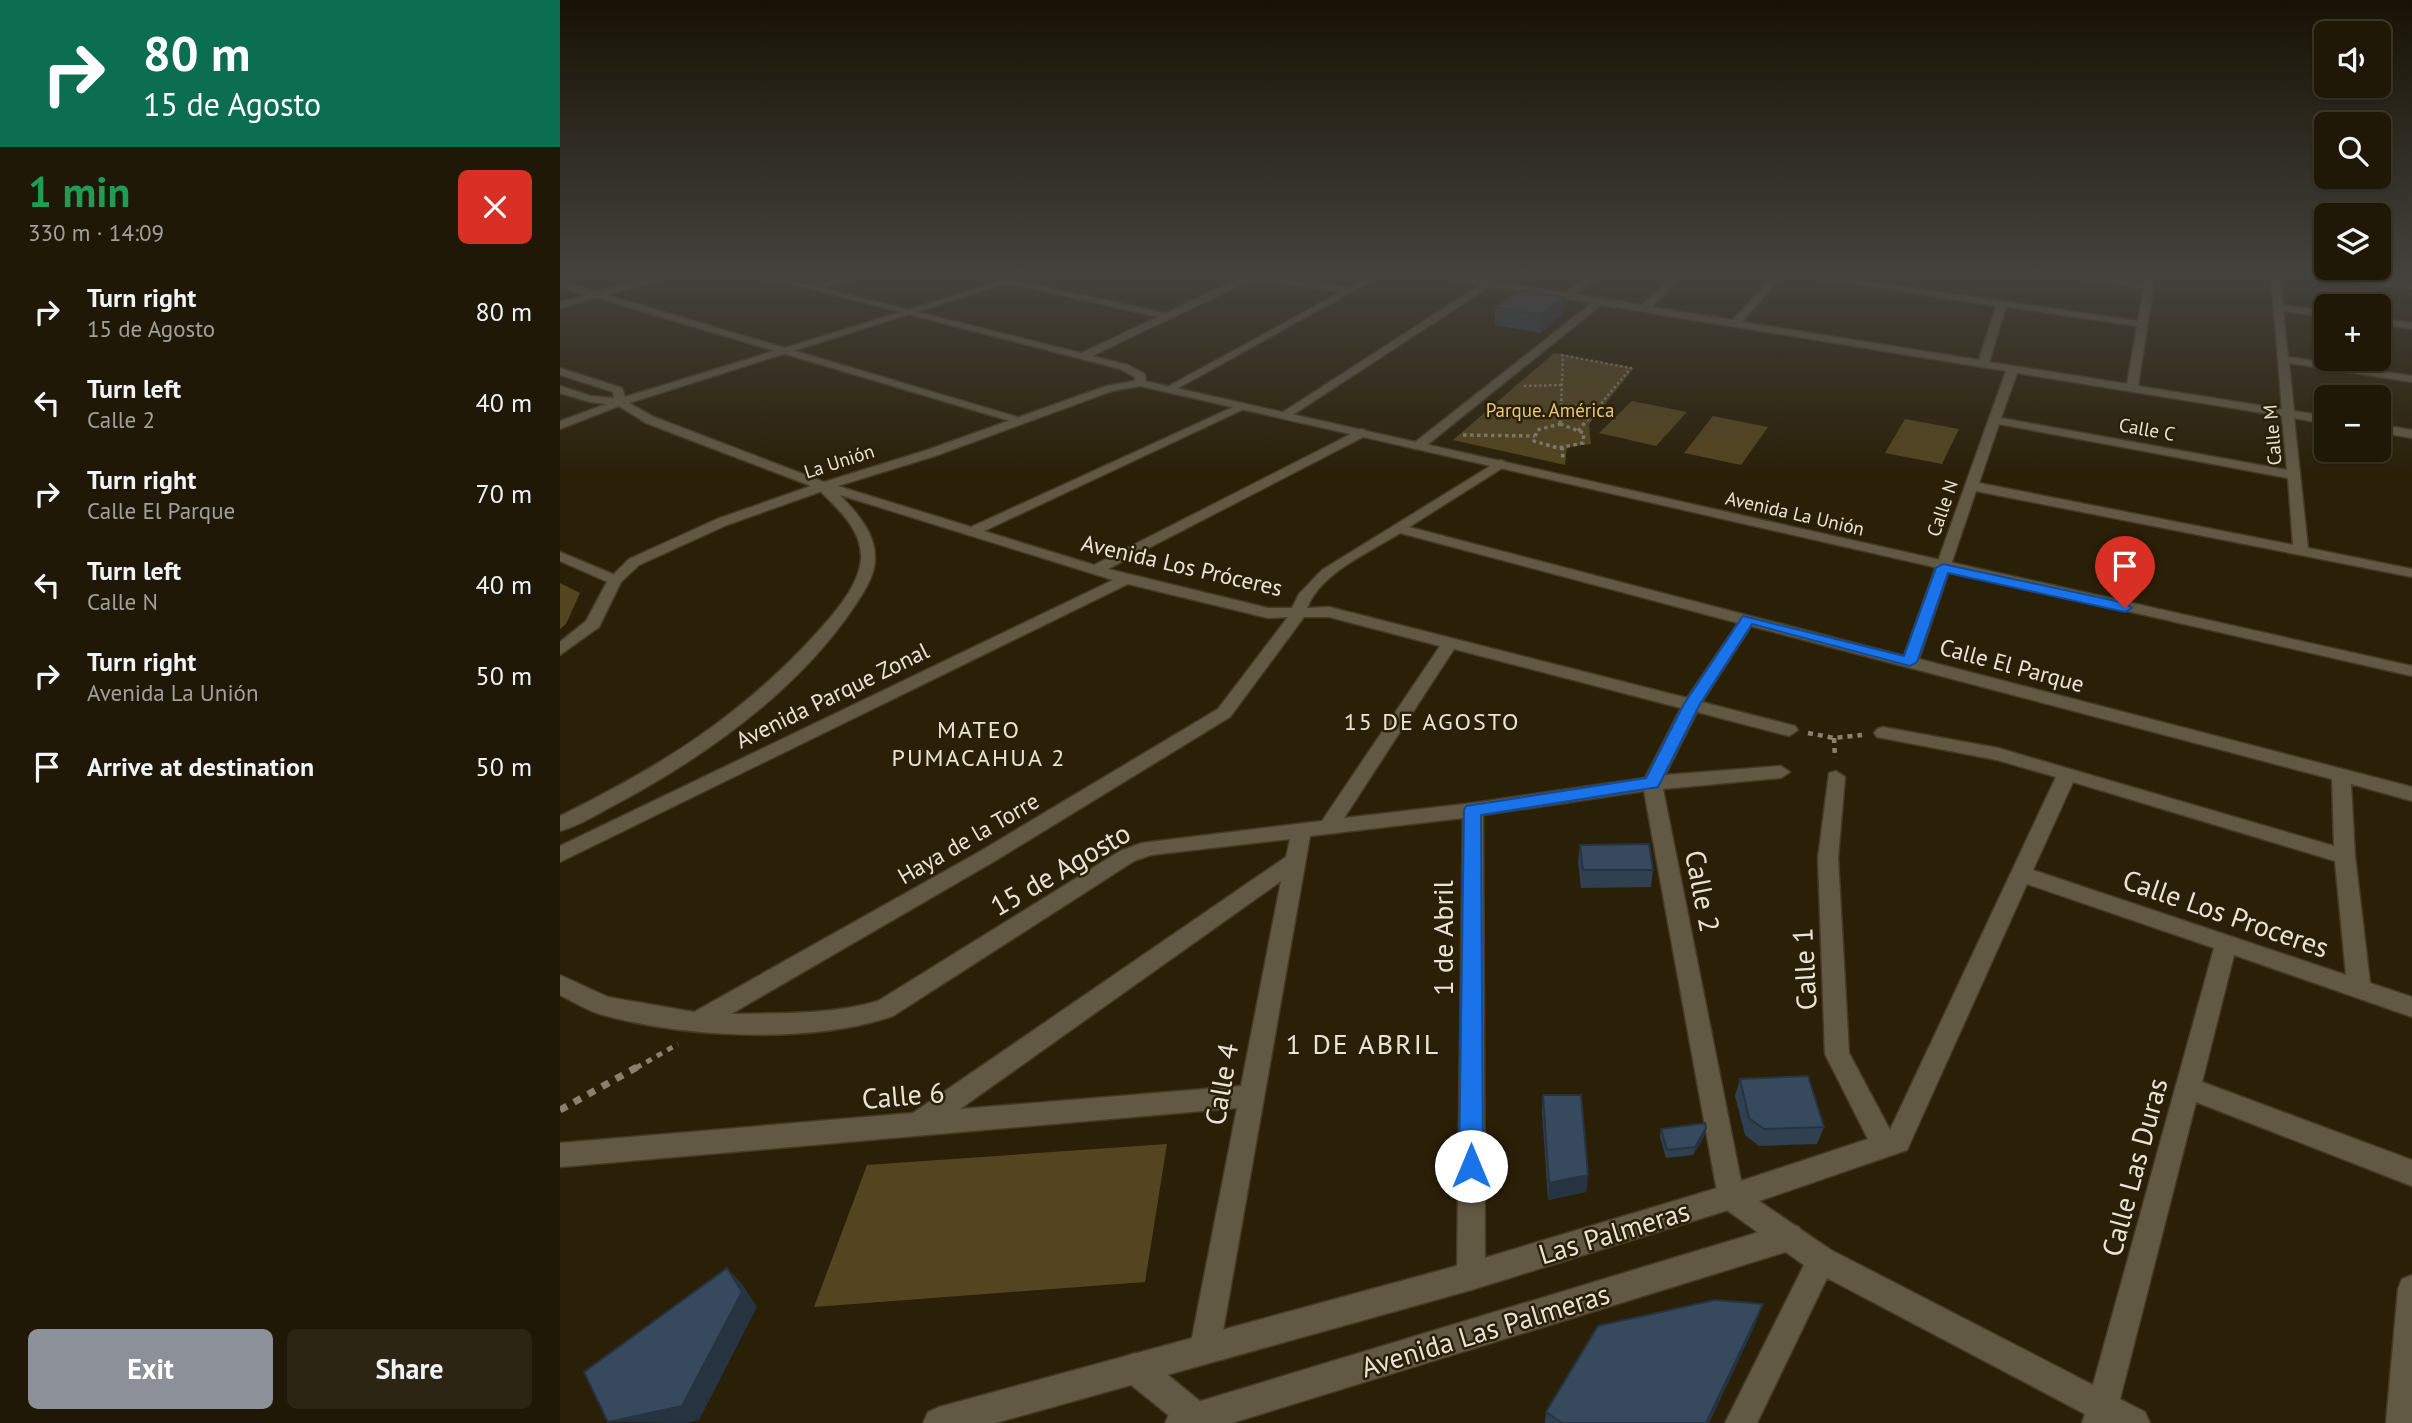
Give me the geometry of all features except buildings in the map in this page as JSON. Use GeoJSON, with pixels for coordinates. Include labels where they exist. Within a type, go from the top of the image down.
{"type":"FeatureCollection","features":[{"type":"Feature","properties":{"kind":"street"},"geometry":{"type":"LineString","coordinates":[[749,341],[1021,420]]}},
{"type":"Feature","properties":{"kind":"street"},"geometry":{"type":"LineString","coordinates":[[620,402],[634,391],[792,341]]}},
{"type":"Feature","properties":{"kind":"street"},"geometry":{"type":"LineString","coordinates":[[560,425],[620,402],[818,341]]}},
{"type":"Feature","properties":{"kind":"street"},"geometry":{"type":"LineString","coordinates":[[1020,341],[1134,371],[1141,376],[1140,383]]}},
{"type":"Feature","properties":{"kind":"street"},"geometry":{"type":"LineString","coordinates":[[1081,357],[1114,341]]}},
{"type":"Feature","properties":{"kind":"street"},"geometry":{"type":"LineString","coordinates":[[1171,389],[1256,341]]}},
{"type":"Feature","properties":{"kind":"street"},"geometry":{"type":"LineString","coordinates":[[1284,416],[1392,341]]}},
{"type":"Feature","properties":{"kind":"street"},"geometry":{"type":"LineString","coordinates":[[1418,446],[1549,341]]}},
{"type":"Feature","properties":{"kind":"street"},"geometry":{"type":"LineString","coordinates":[[1850,341],[2314,417]]}},
{"type":"Feature","properties":{"kind":"street"},"geometry":{"type":"LineString","coordinates":[[1983,363],[1990,341]]}},
{"type":"Feature","properties":{"kind":"street"},"geometry":{"type":"LineString","coordinates":[[2132,388],[2140,341]]}},
{"type":"Feature","properties":{"kind":"street","name":"Calle M"},"geometry":{"type":"LineString","coordinates":[[2281,341],[2301,551]]}},
{"type":"Feature","properties":{"kind":"street"},"geometry":{"type":"LineString","coordinates":[[2283,359],[2412,379]]}},
{"type":"Feature","properties":{"kind":"street","name":"Calle N"},"geometry":{"type":"LineString","coordinates":[[1910,662],[2013,368]]}},
{"type":"Feature","properties":{"kind":"street","name":"Avenida Los Próceres"},"geometry":{"type":"LineString","coordinates":[[560,371],[618,390],[620,402]]}},
{"type":"Feature","properties":{"kind":"street","name":"La Unión"},"geometry":{"type":"LineString","coordinates":[[560,650],[593,624],[615,580],[634,562],[722,522],[822,486],[931,453],[1110,388],[1140,383],[1171,389]]}},
{"type":"Feature","properties":{"kind":"street","name":"Avenida Los Próceres"},"geometry":{"type":"LineString","coordinates":[[560,389],[590,399],[620,402],[650,420],[822,486],[1126,579],[1268,613],[1329,612],[1790,730]]}},
{"type":"Feature","properties":{"kind":"street","name":"Avenida La Unión"},"geometry":{"type":"LineString","coordinates":[[1171,389],[1943,568],[2412,671]]}},
{"type":"Feature","properties":{"kind":"street"},"geometry":{"type":"LineString","coordinates":[[970,533],[1242,406]]}},
{"type":"Feature","properties":{"kind":"street","name":"Calle C"},"geometry":{"type":"LineString","coordinates":[[1995,420],[2293,475]]}},
{"type":"Feature","properties":{"kind":"street"},"geometry":{"type":"LineString","coordinates":[[2391,430],[2412,434]]}},
{"type":"Feature","properties":{"kind":"street"},"geometry":{"type":"LineString","coordinates":[[1094,570],[1361,433]]}},
{"type":"Feature","properties":{"kind":"street","name":"Haya de la Torre"},"geometry":{"type":"LineString","coordinates":[[704,1023],[1224,713],[1293,624],[1304,597],[1327,573],[1500,464]]}},
{"type":"Feature","properties":{"kind":"street","name":"Avenida Parque Zonal"},"geometry":{"type":"LineString","coordinates":[[560,824],[639,786],[700,750],[736,724],[783,682],[847,610],[868,560],[861,525],[822,486]]}},
{"type":"Feature","properties":{"kind":"street"},"geometry":{"type":"LineString","coordinates":[[1972,486],[2412,573]]}},
{"type":"Feature","properties":{"kind":"street","name":"Calle El Parque"},"geometry":{"type":"LineString","coordinates":[[1396,528],[2412,794]]}},
{"type":"Feature","properties":{"kind":"street"},"geometry":{"type":"LineString","coordinates":[[560,556],[615,580]]}},
{"type":"Feature","properties":{"kind":"street","name":"Avenida Parque Zonal"},"geometry":{"type":"LineString","coordinates":[[560,855],[1126,579]]}},
{"type":"Feature","properties":{"kind":"street"},"geometry":{"type":"LineString","coordinates":[[1652,783],[1692,704],[1748,619]]}},
{"type":"Feature","properties":{"kind":"street"},"geometry":{"type":"LineString","coordinates":[[1326,828],[1450,643]]}},
{"type":"Feature","properties":{"kind":"street"},"geometry":{"type":"LineString","coordinates":[[1883,733],[1998,754],[2345,856]]}},
{"type":"Feature","properties":{"kind":"street","name":"15 de Agosto"},"geometry":{"type":"LineString","coordinates":[[560,984],[604,1006],[704,1023],[830,1021],[869,1015],[885,1009],[1127,856],[1173,843],[1473,810],[1652,783],[1781,772]]}},
{"type":"Feature","properties":{"kind":"street","name":"Las Palmeras"},"geometry":{"type":"LineString","coordinates":[[939,1423],[1471,1276],[1898,1141],[2067,774]]}},
{"type":"Feature","properties":{"kind":"street"},"geometry":{"type":"LineString","coordinates":[[2341,775],[2345,856],[2359,989]]}},
{"type":"Feature","properties":{"kind":"street","name":"Calle 1"},"geometry":{"type":"LineString","coordinates":[[1836,778],[1828,858],[1837,1054],[1885,1146]]}},
{"type":"Feature","properties":{"kind":"street","name":"Calle 2"},"geometry":{"type":"LineString","coordinates":[[1652,783],[1731,1196]]}},
{"type":"Feature","properties":{"kind":"street","name":"1 de Abril"},"geometry":{"type":"LineString","coordinates":[[1471,1276],[1473,810]]}},
{"type":"Feature","properties":{"kind":"street","name":"Calle 4"},"geometry":{"type":"LineString","coordinates":[[1205,1348],[1301,831]]}},
{"type":"Feature","properties":{"kind":"street"},"geometry":{"type":"LineString","coordinates":[[917,1125],[1294,862]]}},
{"type":"Feature","properties":{"kind":"street","name":"Calle Los Proceres"},"geometry":{"type":"LineString","coordinates":[[2021,874],[2412,1007]]}},
{"type":"Feature","properties":{"kind":"street","name":"Calle Las Duras"},"geometry":{"type":"LineString","coordinates":[[2100,1415],[2226,944]]}},
{"type":"Feature","properties":{"kind":"street"},"geometry":{"type":"LineString","coordinates":[[2188,1087],[2412,1173]]}},
{"type":"Feature","properties":{"kind":"street","name":"Calle 6"},"geometry":{"type":"LineString","coordinates":[[560,1156],[1251,1096]]}},
{"type":"Feature","properties":{"kind":"street"},"geometry":{"type":"LineString","coordinates":[[1731,1196],[1821,1260],[2100,1415],[2134,1423]]}},
{"type":"Feature","properties":{"kind":"street","name":"Avenida Las Palmeras"},"geometry":{"type":"LineString","coordinates":[[1193,1421],[1789,1237]]}},
{"type":"Feature","properties":{"kind":"street"},"geometry":{"type":"LineString","coordinates":[[1741,1423],[1821,1260]]}},
{"type":"Feature","properties":{"kind":"street"},"geometry":{"type":"LineString","coordinates":[[2402,1423],[2412,1289]]}},
{"type":"Feature","properties":{"kind":"street"},"geometry":{"type":"LineString","coordinates":[[1135,1367],[1193,1421]]}},
{"type":"Feature","properties":{"kind":"path"},"geometry":{"type":"LineString","coordinates":[[1557,354],[1631,368],[1578,431]]}},
{"type":"Feature","properties":{"kind":"path"},"geometry":{"type":"LineString","coordinates":[[1560,424],[1563,355]]}},
{"type":"Feature","properties":{"kind":"path"},"geometry":{"type":"LineString","coordinates":[[1529,378],[1520,386],[1562,385]]}},
{"type":"Feature","properties":{"kind":"path"},"geometry":{"type":"LineString","coordinates":[[1560,424],[1584,433],[1583,443],[1562,447],[1534,441],[1536,430],[1560,424]]}},
{"type":"Feature","properties":{"kind":"path"},"geometry":{"type":"LineString","coordinates":[[1471,443],[1457,440],[1472,427]]}},
{"type":"Feature","properties":{"kind":"path"},"geometry":{"type":"LineString","coordinates":[[1462,435],[1535,436]]}},
{"type":"Feature","properties":{"kind":"path"},"geometry":{"type":"LineString","coordinates":[[1562,447],[1563,463]]}},
{"type":"Feature","properties":{"kind":"path"},"geometry":{"type":"LineString","coordinates":[[560,1110],[704,1023]]}},
{"type":"Feature","properties":{"kind":"green space","name":"Parque. América"},"geometry":{"type":"Polygon","coordinates":[[[1554,353],[1634,368],[1589,424],[1591,444],[1567,447],[1565,465],[1453,440],[1554,353]]]}},
{"type":"Feature","properties":{"kind":"green space"},"geometry":{"type":"Polygon","coordinates":[[[1632,401],[1687,412],[1656,446],[1599,433],[1632,401]]]}},
{"type":"Feature","properties":{"kind":"green space"},"geometry":{"type":"Polygon","coordinates":[[[1713,416],[1768,427],[1741,465],[1684,453],[1713,416]]]}},
{"type":"Feature","properties":{"kind":"green space"},"geometry":{"type":"Polygon","coordinates":[[[1905,419],[1959,429],[1942,464],[1885,453],[1905,419]]]}},
{"type":"Feature","properties":{"kind":"green space"},"geometry":{"type":"Polygon","coordinates":[[[560,583],[580,593],[566,624],[560,629],[560,583]]]}},
{"type":"Feature","properties":{"kind":"green space"},"geometry":{"type":"Polygon","coordinates":[[[1167,1144],[1145,1282],[814,1307],[867,1165],[1167,1144]]]}},
{"type":"Feature","properties":{"kind":"district","name":"15 DE AGOSTO"},"geometry":{"type":"Point","coordinates":[1432,721]}},
{"type":"Feature","properties":{"kind":"district","name":"MATEO PUMACAHUA 2"},"geometry":{"type":"Point","coordinates":[979,743]}},
{"type":"Feature","properties":{"kind":"district","name":"1 DE ABRIL"},"geometry":{"type":"Point","coordinates":[1363,1043]}},
{"type":"Feature","properties":{"kind":"route"},"geometry":{"type":"LineString","coordinates":[[1471,1166],[1473,810],[1652,783],[1692,704],[1748,619],[1910,662],[1943,568],[2125,608]]}}]}
